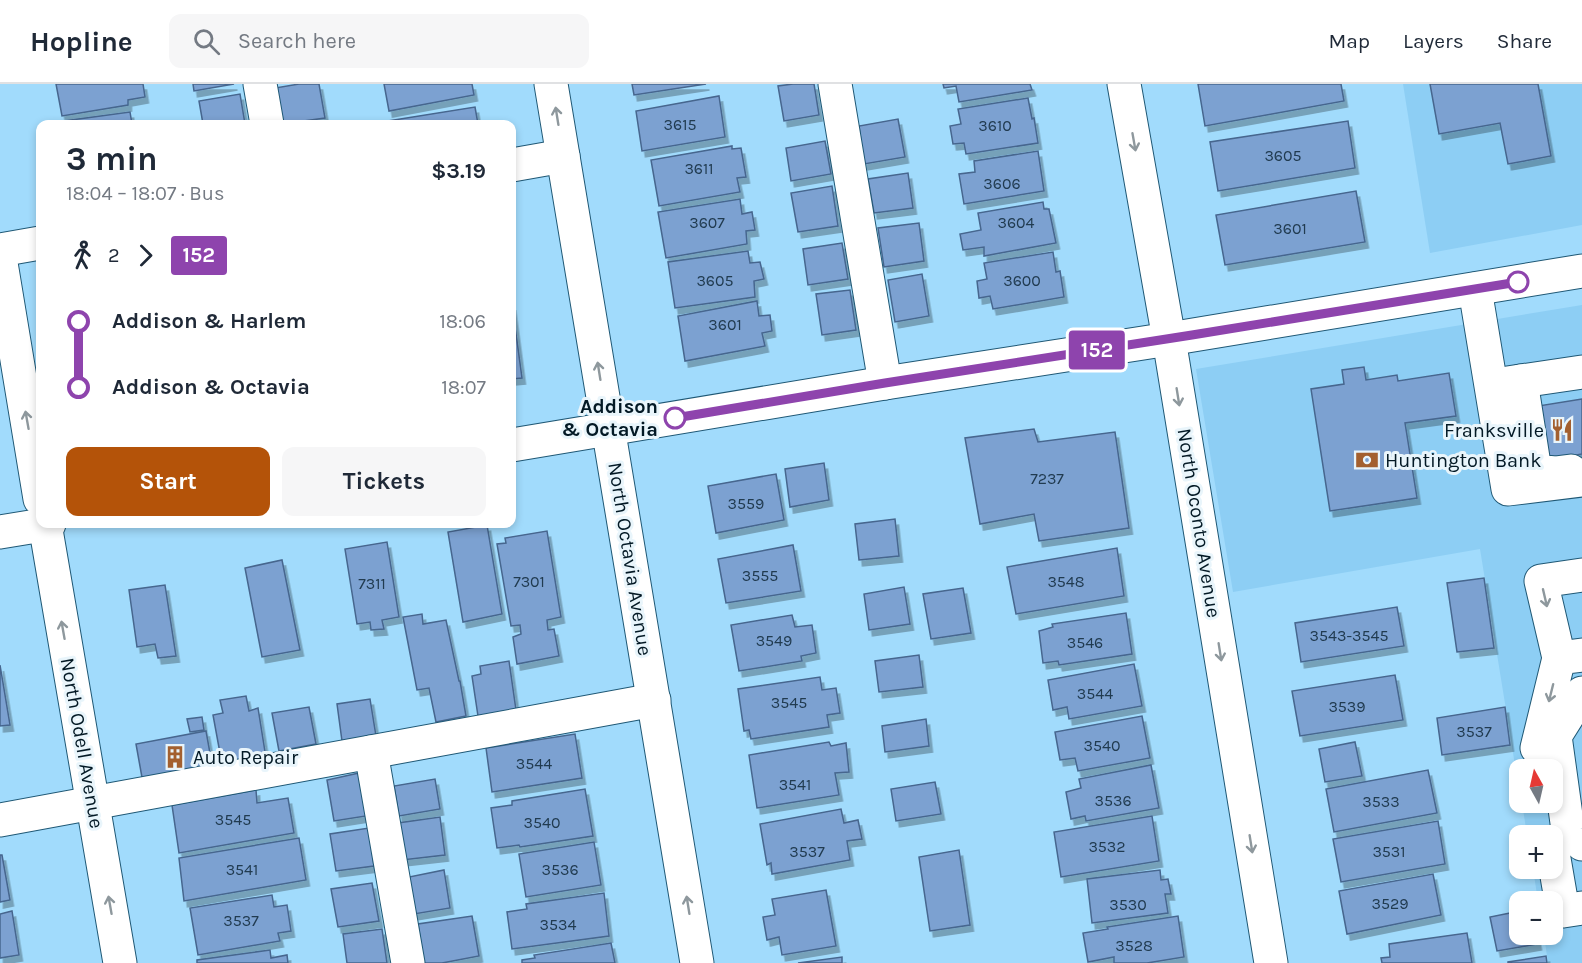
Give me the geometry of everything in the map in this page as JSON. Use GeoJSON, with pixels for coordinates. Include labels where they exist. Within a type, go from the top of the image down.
{"type":"FeatureCollection","features":[{"type":"Feature","properties":{"kind":"street"},"geometry":{"type":"LineString","coordinates":[[260,84],[266,120]]}},
{"type":"Feature","properties":{"kind":"street","name":"North Octavia Avenue"},"geometry":{"type":"LineString","coordinates":[[551,84],[697,963]]}},
{"type":"Feature","properties":{"kind":"street"},"geometry":{"type":"LineString","coordinates":[[835,84],[885,383]]}},
{"type":"Feature","properties":{"kind":"street","name":"North Oconto Avenue"},"geometry":{"type":"LineString","coordinates":[[1124,84],[1169,339],[1271,963]]}},
{"type":"Feature","properties":{"kind":"street"},"geometry":{"type":"LineString","coordinates":[[516,164],[563,156]]}},
{"type":"Feature","properties":{"kind":"street"},"geometry":{"type":"LineString","coordinates":[[0,250],[36,244]]}},
{"type":"Feature","properties":{"kind":"street"},"geometry":{"type":"LineString","coordinates":[[0,257],[36,475]]}},
{"type":"Feature","properties":{"kind":"street"},"geometry":{"type":"LineString","coordinates":[[516,444],[1582,271]]}},
{"type":"Feature","properties":{"kind":"street"},"geometry":{"type":"LineString","coordinates":[[1475,289],[1535,471],[1555,473],[1582,470]]}},
{"type":"Feature","properties":{"kind":"street"},"geometry":{"type":"LineString","coordinates":[[1506,383],[1582,372]]}},
{"type":"Feature","properties":{"kind":"street"},"geometry":{"type":"LineString","coordinates":[[1506,383],[1508,489],[1582,480]]}},
{"type":"Feature","properties":{"kind":"street"},"geometry":{"type":"LineString","coordinates":[[0,532],[36,526]]}},
{"type":"Feature","properties":{"kind":"street","name":"North Odell Avenue"},"geometry":{"type":"LineString","coordinates":[[47,528],[120,963]]}},
{"type":"Feature","properties":{"kind":"street"},"geometry":{"type":"LineString","coordinates":[[1537,759],[1536,750],[1571,656],[1541,581],[1582,574]]}},
{"type":"Feature","properties":{"kind":"street"},"geometry":{"type":"LineString","coordinates":[[1582,693],[1555,736],[1568,830],[1582,844]]}},
{"type":"Feature","properties":{"kind":"street"},"geometry":{"type":"LineString","coordinates":[[0,820],[654,700]]}},
{"type":"Feature","properties":{"kind":"street"},"geometry":{"type":"LineString","coordinates":[[371,752],[408,963]]}},
{"type":"Feature","properties":{"kind":"street"},"geometry":{"type":"LineString","coordinates":[[1558,879],[1563,911],[1582,908]]}},
{"type":"Feature","properties":{"kind":"shaded area"},"geometry":{"type":"Polygon","coordinates":[[[1403,84],[1582,84],[1582,225],[1430,253],[1403,84]]]}},
{"type":"Feature","properties":{"kind":"shaded area"},"geometry":{"type":"Polygon","coordinates":[[[1582,305],[1582,963],[1548,963],[1545,945],[1563,945],[1563,891],[1536,891],[1535,879],[1563,879],[1563,825],[1525,825],[1524,813],[1563,813],[1563,759],[1514,759],[1480,549],[1233,592],[1196,369],[1582,305]]]}},
{"type":"Feature","properties":{"kind":"building"},"geometry":{"type":"Polygon","coordinates":[[[56,84],[143,84],[145,97],[128,100],[128,105],[62,116],[56,84]]]}},
{"type":"Feature","properties":{"kind":"building"},"geometry":{"type":"Polygon","coordinates":[[[193,84],[234,84],[194,91],[193,84]]]}},
{"type":"Feature","properties":{"kind":"building"},"geometry":{"type":"Polygon","coordinates":[[[299,84],[319,84],[325,118],[281,120],[275,88],[299,84]]]}},
{"type":"Feature","properties":{"kind":"building"},"geometry":{"type":"Polygon","coordinates":[[[384,84],[472,84],[474,95],[389,111],[384,84]]]}},
{"type":"Feature","properties":{"kind":"building"},"geometry":{"type":"Polygon","coordinates":[[[632,84],[706,84],[634,95],[632,84]]]}},
{"type":"Feature","properties":{"kind":"building"},"geometry":{"type":"Polygon","coordinates":[[[814,84],[819,115],[784,121],[778,86],[814,84]]]}},
{"type":"Feature","properties":{"kind":"building"},"geometry":{"type":"Polygon","coordinates":[[[943,84],[1030,84],[1032,90],[959,102],[956,86],[944,88],[943,84]]]}},
{"type":"Feature","properties":{"kind":"building"},"geometry":{"type":"Polygon","coordinates":[[[1198,84],[1341,84],[1344,101],[1205,126],[1198,84]]]}},
{"type":"Feature","properties":{"kind":"building"},"geometry":{"type":"Polygon","coordinates":[[[1430,84],[1538,84],[1551,156],[1508,164],[1500,123],[1439,134],[1430,84]]]}},
{"type":"Feature","properties":{"kind":"building"},"geometry":{"type":"Polygon","coordinates":[[[240,94],[244,120],[202,120],[199,101],[240,94]]]}},
{"type":"Feature","properties":{"kind":"building"},"geometry":{"type":"Polygon","coordinates":[[[719,96],[725,137],[642,151],[636,111],[719,96]]]}},
{"type":"Feature","properties":{"kind":"building"},"geometry":{"type":"Polygon","coordinates":[[[1028,98],[1038,143],[966,154],[964,143],[953,144],[950,126],[961,124],[958,109],[1028,98]]]}},
{"type":"Feature","properties":{"kind":"building"},"geometry":{"type":"Polygon","coordinates":[[[475,107],[477,120],[394,120],[475,107]]]}},
{"type":"Feature","properties":{"kind":"building"},"geometry":{"type":"Polygon","coordinates":[[[130,112],[131,120],[71,120],[130,112]]]}},
{"type":"Feature","properties":{"kind":"building"},"geometry":{"type":"Polygon","coordinates":[[[898,119],[905,157],[864,164],[859,126],[898,119]]]}},
{"type":"Feature","properties":{"kind":"building"},"geometry":{"type":"Polygon","coordinates":[[[1348,121],[1355,168],[1218,191],[1210,142],[1348,121]]]}},
{"type":"Feature","properties":{"kind":"building"},"geometry":{"type":"Polygon","coordinates":[[[825,141],[831,174],[791,181],[786,148],[825,141]]]}},
{"type":"Feature","properties":{"kind":"building"},"geometry":{"type":"Polygon","coordinates":[[[732,146],[732,149],[741,148],[746,177],[737,178],[740,192],[659,206],[651,160],[732,146]]]}},
{"type":"Feature","properties":{"kind":"building"},"geometry":{"type":"Polygon","coordinates":[[[1038,151],[1044,191],[964,204],[959,174],[975,172],[974,161],[1038,151]]]}},
{"type":"Feature","properties":{"kind":"building"},"geometry":{"type":"Polygon","coordinates":[[[908,173],[913,208],[874,213],[868,179],[908,173]]]}},
{"type":"Feature","properties":{"kind":"building"},"geometry":{"type":"Polygon","coordinates":[[[832,186],[838,226],[798,232],[791,193],[832,186]]]}},
{"type":"Feature","properties":{"kind":"building"},"geometry":{"type":"Polygon","coordinates":[[[1356,191],[1365,242],[1225,265],[1216,215],[1356,191]]]}},
{"type":"Feature","properties":{"kind":"building"},"geometry":{"type":"Polygon","coordinates":[[[740,199],[742,214],[752,212],[755,230],[746,231],[747,244],[666,258],[658,212],[740,199]]]}},
{"type":"Feature","properties":{"kind":"building"},"geometry":{"type":"Polygon","coordinates":[[[1043,202],[1044,209],[1049,209],[1056,243],[984,256],[984,247],[963,250],[960,234],[981,230],[978,213],[1043,202]]]}},
{"type":"Feature","properties":{"kind":"building"},"geometry":{"type":"Polygon","coordinates":[[[919,223],[924,261],[884,267],[878,228],[919,223]]]}},
{"type":"Feature","properties":{"kind":"building"},"geometry":{"type":"Polygon","coordinates":[[[842,243],[848,279],[808,285],[803,249],[842,243]]]}},
{"type":"Feature","properties":{"kind":"building"},"geometry":{"type":"Polygon","coordinates":[[[748,251],[750,263],[760,262],[764,279],[754,281],[755,297],[675,308],[668,262],[748,251]]]}},
{"type":"Feature","properties":{"kind":"building"},"geometry":{"type":"Polygon","coordinates":[[[1053,252],[1056,272],[1060,271],[1064,297],[993,309],[990,296],[979,298],[977,281],[987,279],[984,263],[1053,252]]]}},
{"type":"Feature","properties":{"kind":"building"},"geometry":{"type":"Polygon","coordinates":[[[922,274],[929,316],[895,322],[888,280],[922,274]]]}},
{"type":"Feature","properties":{"kind":"building"},"geometry":{"type":"Polygon","coordinates":[[[850,290],[856,330],[822,335],[816,294],[850,290]]]}},
{"type":"Feature","properties":{"kind":"building"},"geometry":{"type":"Polygon","coordinates":[[[757,301],[759,316],[770,315],[772,331],[762,333],[765,346],[685,361],[678,316],[757,301]]]}},
{"type":"Feature","properties":{"kind":"building"},"geometry":{"type":"Polygon","coordinates":[[[516,334],[522,378],[516,379],[516,334]]]}},
{"type":"Feature","properties":{"kind":"building","name":"Huntington Bank"},"geometry":{"type":"Polygon","coordinates":[[[1364,367],[1366,380],[1397,375],[1398,381],[1449,373],[1456,416],[1405,423],[1417,498],[1330,511],[1311,389],[1344,384],[1342,370],[1364,367]]]}},
{"type":"Feature","properties":{"kind":"building","name":"Franksville"},"geometry":{"type":"Polygon","coordinates":[[[1582,399],[1582,454],[1547,460],[1538,406],[1582,399]]]}},
{"type":"Feature","properties":{"kind":"building"},"geometry":{"type":"Polygon","coordinates":[[[1034,429],[1038,442],[1115,432],[1129,528],[1039,541],[1034,514],[980,524],[965,438],[1034,429]]]}},
{"type":"Feature","properties":{"kind":"building"},"geometry":{"type":"Polygon","coordinates":[[[824,463],[829,500],[790,507],[785,469],[824,463]]]}},
{"type":"Feature","properties":{"kind":"building"},"geometry":{"type":"Polygon","coordinates":[[[776,474],[784,520],[716,533],[708,486],[776,474]]]}},
{"type":"Feature","properties":{"kind":"building"},"geometry":{"type":"Polygon","coordinates":[[[895,519],[899,556],[859,560],[855,524],[895,519]]]}},
{"type":"Feature","properties":{"kind":"building"},"geometry":{"type":"Polygon","coordinates":[[[488,528],[502,614],[463,622],[448,532],[488,528]]]}},
{"type":"Feature","properties":{"kind":"building"},"geometry":{"type":"Polygon","coordinates":[[[547,531],[561,617],[547,620],[548,630],[554,629],[559,656],[517,664],[513,637],[521,634],[520,625],[511,626],[497,544],[506,543],[505,538],[547,531]]]}},
{"type":"Feature","properties":{"kind":"building"},"geometry":{"type":"Polygon","coordinates":[[[387,542],[399,617],[382,620],[384,629],[371,630],[370,622],[357,624],[345,549],[387,542]]]}},
{"type":"Feature","properties":{"kind":"building"},"geometry":{"type":"Polygon","coordinates":[[[793,545],[801,591],[726,603],[718,559],[793,545]]]}},
{"type":"Feature","properties":{"kind":"building"},"geometry":{"type":"Polygon","coordinates":[[[1117,548],[1124,596],[1016,614],[1007,567],[1117,548]]]}},
{"type":"Feature","properties":{"kind":"building"},"geometry":{"type":"Polygon","coordinates":[[[282,560],[300,650],[262,657],[245,568],[282,560]]]}},
{"type":"Feature","properties":{"kind":"building"},"geometry":{"type":"Polygon","coordinates":[[[1484,578],[1494,648],[1457,652],[1447,583],[1484,578]]]}},
{"type":"Feature","properties":{"kind":"building"},"geometry":{"type":"Polygon","coordinates":[[[165,585],[176,656],[158,658],[155,644],[137,647],[129,590],[165,585]]]}},
{"type":"Feature","properties":{"kind":"building"},"geometry":{"type":"Polygon","coordinates":[[[904,587],[910,624],[869,630],[864,594],[904,587]]]}},
{"type":"Feature","properties":{"kind":"building"},"geometry":{"type":"Polygon","coordinates":[[[963,588],[971,633],[931,639],[923,594],[963,588]]]}},
{"type":"Feature","properties":{"kind":"building"},"geometry":{"type":"Polygon","coordinates":[[[1397,607],[1404,646],[1301,662],[1295,623],[1397,607]]]}},
{"type":"Feature","properties":{"kind":"building"},"geometry":{"type":"Polygon","coordinates":[[[1126,613],[1132,654],[1059,665],[1058,661],[1043,663],[1039,631],[1053,627],[1052,624],[1126,613]]]}},
{"type":"Feature","properties":{"kind":"building"},"geometry":{"type":"Polygon","coordinates":[[[422,614],[423,624],[446,620],[466,716],[436,722],[429,688],[417,690],[403,617],[422,614]]]}},
{"type":"Feature","properties":{"kind":"building"},"geometry":{"type":"Polygon","coordinates":[[[792,615],[795,627],[812,625],[816,653],[801,656],[802,661],[739,671],[731,625],[792,615]]]}},
{"type":"Feature","properties":{"kind":"building"},"geometry":{"type":"Polygon","coordinates":[[[919,655],[923,687],[879,692],[875,661],[919,655]]]}},
{"type":"Feature","properties":{"kind":"building"},"geometry":{"type":"Polygon","coordinates":[[[509,661],[516,710],[478,716],[472,676],[481,674],[480,666],[509,661]]]}},
{"type":"Feature","properties":{"kind":"building"},"geometry":{"type":"Polygon","coordinates":[[[1134,664],[1142,706],[1069,719],[1067,707],[1053,710],[1048,680],[1134,664]]]}},
{"type":"Feature","properties":{"kind":"building"},"geometry":{"type":"Polygon","coordinates":[[[0,665],[10,725],[0,726],[0,665]]]}},
{"type":"Feature","properties":{"kind":"building"},"geometry":{"type":"Polygon","coordinates":[[[1395,675],[1403,720],[1300,736],[1292,691],[1395,675]]]}},
{"type":"Feature","properties":{"kind":"building"},"geometry":{"type":"Polygon","coordinates":[[[820,677],[822,690],[836,688],[840,713],[827,715],[829,727],[751,739],[749,730],[744,731],[738,689],[820,677]]]}},
{"type":"Feature","properties":{"kind":"building"},"geometry":{"type":"Polygon","coordinates":[[[246,696],[249,711],[258,708],[266,758],[222,764],[213,715],[223,713],[220,700],[246,696]]]}},
{"type":"Feature","properties":{"kind":"building"},"geometry":{"type":"Polygon","coordinates":[[[370,699],[376,736],[342,741],[337,704],[370,699]]]}},
{"type":"Feature","properties":{"kind":"building"},"geometry":{"type":"Polygon","coordinates":[[[309,707],[316,744],[279,751],[272,713],[309,707]]]}},
{"type":"Feature","properties":{"kind":"building"},"geometry":{"type":"Polygon","coordinates":[[[1505,707],[1510,745],[1442,755],[1437,718],[1505,707]]]}},
{"type":"Feature","properties":{"kind":"building"},"geometry":{"type":"Polygon","coordinates":[[[1142,716],[1150,758],[1078,771],[1075,758],[1060,760],[1055,732],[1142,716]]]}},
{"type":"Feature","properties":{"kind":"building"},"geometry":{"type":"Polygon","coordinates":[[[202,717],[204,730],[190,732],[187,719],[202,717]]]}},
{"type":"Feature","properties":{"kind":"building"},"geometry":{"type":"Polygon","coordinates":[[[926,719],[929,746],[885,752],[882,726],[926,719]]]}},
{"type":"Feature","properties":{"kind":"building","name":"Auto Repair"},"geometry":{"type":"Polygon","coordinates":[[[206,731],[213,770],[143,783],[136,744],[206,731]]]}},
{"type":"Feature","properties":{"kind":"building"},"geometry":{"type":"Polygon","coordinates":[[[575,734],[582,778],[492,792],[486,748],[575,734]]]}},
{"type":"Feature","properties":{"kind":"building"},"geometry":{"type":"Polygon","coordinates":[[[829,742],[831,746],[846,743],[849,772],[835,773],[839,795],[757,808],[749,755],[829,742]]]}},
{"type":"Feature","properties":{"kind":"building"},"geometry":{"type":"Polygon","coordinates":[[[1355,742],[1362,776],[1325,782],[1319,749],[1355,742]]]}},
{"type":"Feature","properties":{"kind":"building"},"geometry":{"type":"Polygon","coordinates":[[[1151,765],[1159,808],[1086,821],[1085,816],[1071,819],[1066,792],[1081,788],[1079,779],[1151,765]]]}},
{"type":"Feature","properties":{"kind":"building"},"geometry":{"type":"Polygon","coordinates":[[[1428,770],[1437,813],[1334,832],[1326,789],[1428,770]]]}},
{"type":"Feature","properties":{"kind":"building"},"geometry":{"type":"Polygon","coordinates":[[[359,773],[366,816],[334,821],[327,780],[359,773]]]}},
{"type":"Feature","properties":{"kind":"building"},"geometry":{"type":"Polygon","coordinates":[[[435,779],[440,809],[399,816],[394,786],[435,779]]]}},
{"type":"Feature","properties":{"kind":"building"},"geometry":{"type":"Polygon","coordinates":[[[935,782],[941,814],[896,821],[891,789],[935,782]]]}},
{"type":"Feature","properties":{"kind":"building"},"geometry":{"type":"Polygon","coordinates":[[[585,789],[593,836],[520,847],[519,845],[497,848],[491,808],[512,805],[512,801],[585,789]]]}},
{"type":"Feature","properties":{"kind":"building"},"geometry":{"type":"Polygon","coordinates":[[[256,790],[257,803],[288,798],[294,833],[179,853],[172,805],[256,790]]]}},
{"type":"Feature","properties":{"kind":"building"},"geometry":{"type":"Polygon","coordinates":[[[841,809],[844,823],[858,820],[862,839],[847,841],[850,860],[772,874],[771,863],[767,865],[760,824],[841,809]]]}},
{"type":"Feature","properties":{"kind":"building"},"geometry":{"type":"Polygon","coordinates":[[[1152,816],[1159,861],[1061,877],[1054,832],[1152,816]]]}},
{"type":"Feature","properties":{"kind":"building"},"geometry":{"type":"Polygon","coordinates":[[[440,817],[445,855],[402,860],[398,823],[440,817]]]}},
{"type":"Feature","properties":{"kind":"building"},"geometry":{"type":"Polygon","coordinates":[[[1438,821],[1445,864],[1341,882],[1333,839],[1438,821]]]}},
{"type":"Feature","properties":{"kind":"building"},"geometry":{"type":"Polygon","coordinates":[[[369,828],[374,866],[336,871],[330,834],[369,828]]]}},
{"type":"Feature","properties":{"kind":"building"},"geometry":{"type":"Polygon","coordinates":[[[299,838],[306,880],[184,901],[179,858],[299,838]]]}},
{"type":"Feature","properties":{"kind":"building"},"geometry":{"type":"Polygon","coordinates":[[[594,842],[601,885],[526,897],[519,854],[594,842]]]}},
{"type":"Feature","properties":{"kind":"building"},"geometry":{"type":"Polygon","coordinates":[[[959,850],[970,925],[930,931],[919,857],[959,850]]]}},
{"type":"Feature","properties":{"kind":"building"},"geometry":{"type":"Polygon","coordinates":[[[0,855],[2,855],[10,900],[0,902],[0,855]]]}},
{"type":"Feature","properties":{"kind":"building"},"geometry":{"type":"Polygon","coordinates":[[[444,870],[450,908],[414,914],[409,877],[444,870]]]}},
{"type":"Feature","properties":{"kind":"building"},"geometry":{"type":"Polygon","coordinates":[[[1160,870],[1161,880],[1168,879],[1171,894],[1165,894],[1168,913],[1092,923],[1087,879],[1160,870]]]}},
{"type":"Feature","properties":{"kind":"building"},"geometry":{"type":"Polygon","coordinates":[[[1433,874],[1441,915],[1347,934],[1339,891],[1433,874]]]}},
{"type":"Feature","properties":{"kind":"building"},"geometry":{"type":"Polygon","coordinates":[[[372,883],[379,921],[338,927],[331,889],[372,883]]]}},
{"type":"Feature","properties":{"kind":"building"},"geometry":{"type":"Polygon","coordinates":[[[826,890],[836,946],[782,955],[779,937],[767,940],[763,917],[775,915],[772,899],[826,890]]]}},
{"type":"Feature","properties":{"kind":"building"},"geometry":{"type":"Polygon","coordinates":[[[604,893],[609,936],[512,949],[507,912],[527,909],[526,904],[604,893]]]}},
{"type":"Feature","properties":{"kind":"building"},"geometry":{"type":"Polygon","coordinates":[[[272,895],[274,907],[287,905],[291,931],[278,933],[280,941],[198,955],[190,908],[272,895]]]}},
{"type":"Feature","properties":{"kind":"building"},"geometry":{"type":"Polygon","coordinates":[[[12,911],[19,955],[0,958],[0,914],[12,911]]]}},
{"type":"Feature","properties":{"kind":"building"},"geometry":{"type":"Polygon","coordinates":[[[1509,913],[1509,945],[1532,945],[1497,951],[1490,917],[1509,913]]]}},
{"type":"Feature","properties":{"kind":"building"},"geometry":{"type":"Polygon","coordinates":[[[472,916],[479,956],[442,963],[424,963],[418,924],[472,916]]]}},
{"type":"Feature","properties":{"kind":"building"},"geometry":{"type":"Polygon","coordinates":[[[1178,916],[1184,957],[1147,963],[1114,963],[1114,957],[1088,962],[1083,933],[1178,916]]]}},
{"type":"Feature","properties":{"kind":"building"},"geometry":{"type":"Polygon","coordinates":[[[382,929],[387,963],[347,963],[343,934],[382,929]]]}},
{"type":"Feature","properties":{"kind":"building"},"geometry":{"type":"Polygon","coordinates":[[[1467,933],[1472,963],[1382,963],[1381,958],[1390,957],[1389,944],[1467,933]]]}},
{"type":"Feature","properties":{"kind":"building"},"geometry":{"type":"Polygon","coordinates":[[[611,943],[615,963],[522,963],[522,960],[535,958],[534,955],[611,943]]]}},
{"type":"Feature","properties":{"kind":"building"},"geometry":{"type":"Polygon","coordinates":[[[270,950],[271,958],[287,955],[288,963],[197,963],[197,960],[270,950]]]}},
{"type":"Feature","properties":{"kind":"building"},"geometry":{"type":"Polygon","coordinates":[[[1546,956],[1547,963],[1508,963],[1508,962],[1546,956]]]}},
{"type":"Feature","properties":{"kind":"building"},"geometry":{"type":"Polygon","coordinates":[[[842,957],[842,963],[798,963],[842,957]]]}},
{"type":"Feature","properties":{"kind":"bus line","name":"152"},"geometry":{"type":"LineString","coordinates":[[675,418],[1518,282]]}},
{"type":"Feature","properties":{"kind":"place","name":"Addison & Octavia"},"geometry":{"type":"Point","coordinates":[675,418]}},
{"type":"Feature","properties":{"kind":"place","name":"Franksville"},"geometry":{"type":"Point","coordinates":[1562,430]}},
{"type":"Feature","properties":{"kind":"place","name":"Huntington Bank"},"geometry":{"type":"Point","coordinates":[1367,460]}},
{"type":"Feature","properties":{"kind":"place","name":"Auto Repair"},"geometry":{"type":"Point","coordinates":[175,757]}}]}
